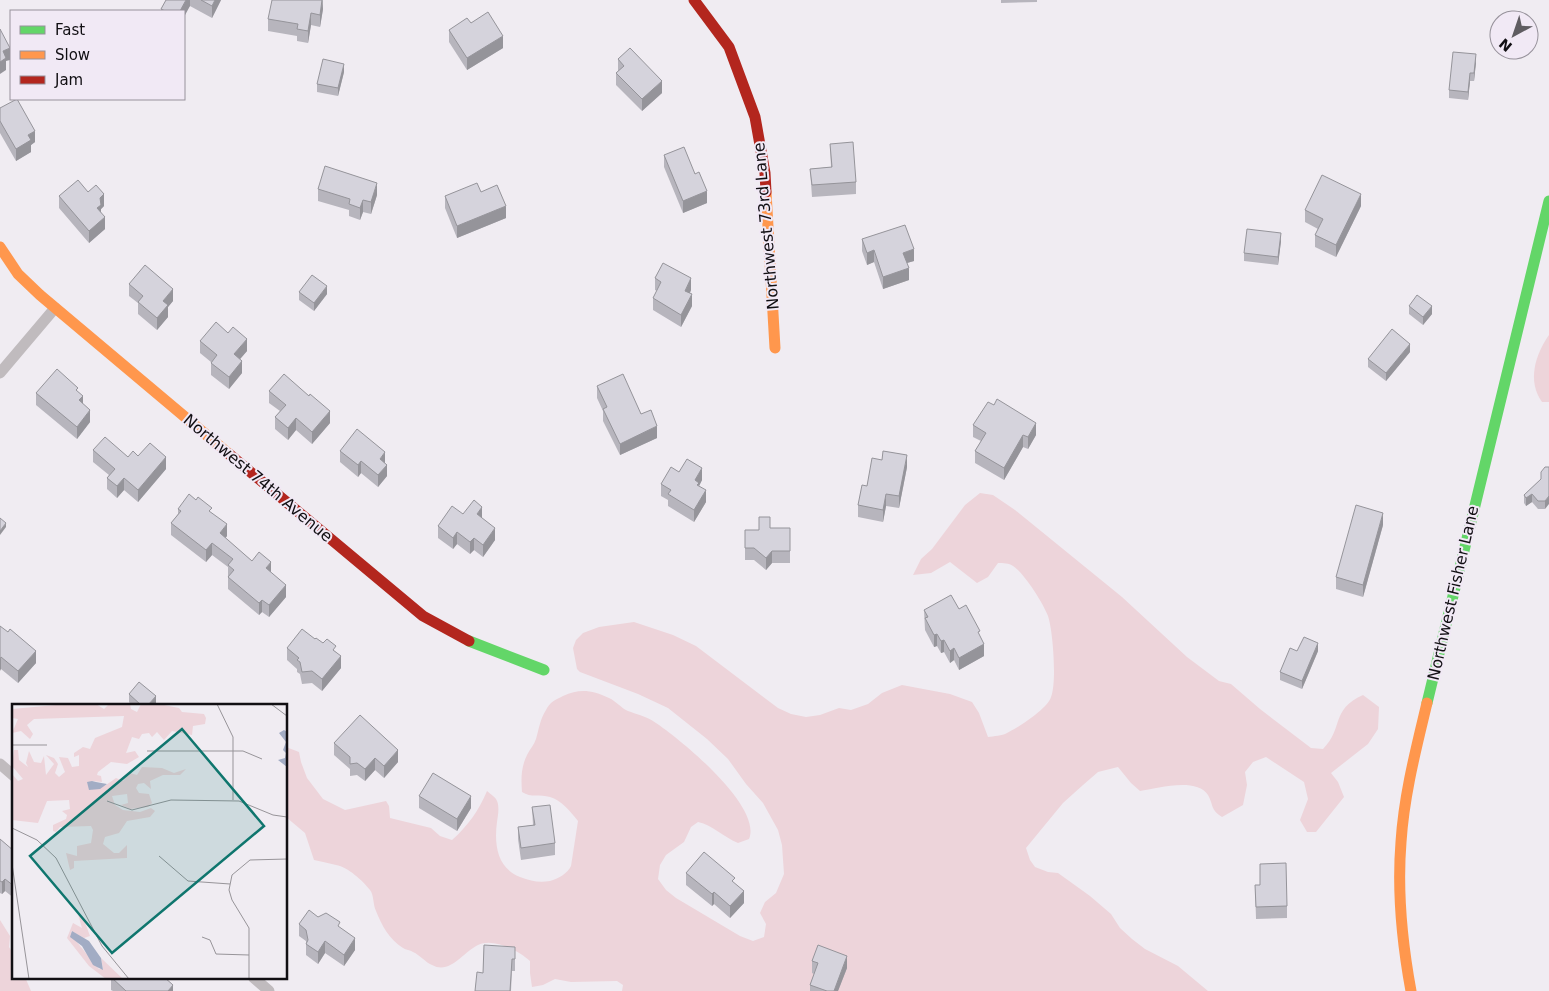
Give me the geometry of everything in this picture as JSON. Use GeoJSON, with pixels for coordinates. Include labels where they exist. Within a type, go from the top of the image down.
{"type":"FeatureCollection","features":[{"type":"Feature","properties":{"kind":"street","name":"Northwest 73rd Lane"},"geometry":{"type":"LineString","coordinates":[[694,0],[729,47],[755,116],[765,173],[775,348]]}},
{"type":"Feature","properties":{"kind":"street","name":"Northwest Fisher Lane"},"geometry":{"type":"LineString","coordinates":[[1411,991],[1403,946],[1400,862],[1404,812],[1412,765],[1549,201]]}},
{"type":"Feature","properties":{"kind":"street","name":"Northwest 74th Avenue"},"geometry":{"type":"LineString","coordinates":[[0,247],[18,274],[55,308],[423,616],[444,630],[472,644],[544,670]]}},
{"type":"Feature","properties":{"kind":"street"},"geometry":{"type":"LineString","coordinates":[[0,373],[55,308]]}},
{"type":"Feature","properties":{"kind":"street"},"geometry":{"type":"LineString","coordinates":[[0,764],[12,774]]}},
{"type":"Feature","properties":{"kind":"street"},"geometry":{"type":"LineString","coordinates":[[254,978],[269,991]]}},
{"type":"Feature","properties":{"kind":"shaded area"},"geometry":{"type":"Polygon","coordinates":[[[1549,335],[1549,402],[1542,402],[1537,394],[1534,377],[1537,359],[1549,335]]]}},
{"type":"Feature","properties":{"kind":"shaded area"},"geometry":{"type":"Polygon","coordinates":[[[980,493],[993,495],[1015,510],[1122,597],[1187,657],[1219,681],[1231,684],[1311,748],[1323,749],[1333,734],[1341,713],[1353,701],[1363,695],[1379,707],[1378,729],[1368,744],[1331,773],[1338,782],[1344,797],[1316,832],[1307,832],[1300,820],[1308,799],[1304,782],[1266,757],[1253,762],[1245,772],[1247,785],[1243,805],[1222,817],[1214,809],[1208,795],[1195,786],[1176,785],[1140,791],[1118,767],[1098,772],[1063,803],[1026,848],[1030,860],[1035,867],[1048,872],[1058,873],[1111,914],[1120,928],[1132,939],[1145,949],[1178,966],[1208,991],[622,991],[623,985],[617,981],[571,982],[555,979],[543,985],[532,987],[530,961],[506,946],[491,943],[478,945],[451,965],[445,967],[432,965],[416,953],[403,948],[394,941],[383,927],[375,909],[373,897],[367,886],[341,866],[314,860],[305,833],[288,819],[288,748],[299,752],[307,778],[323,799],[345,810],[386,801],[389,806],[390,818],[431,828],[440,836],[452,840],[472,817],[487,791],[495,798],[498,804],[497,847],[506,868],[512,873],[531,881],[546,882],[556,879],[570,869],[578,821],[558,801],[546,796],[529,795],[522,792],[523,769],[527,755],[536,739],[542,717],[549,705],[569,693],[591,692],[612,699],[625,710],[650,719],[665,729],[698,757],[731,791],[743,809],[750,825],[749,839],[738,843],[698,822],[691,827],[684,842],[666,855],[660,865],[658,879],[666,890],[676,898],[740,936],[753,941],[764,937],[766,924],[760,913],[765,902],[776,893],[784,874],[782,845],[778,830],[763,803],[728,759],[707,739],[668,708],[638,694],[580,672],[577,669],[573,648],[576,640],[583,633],[599,627],[634,622],[673,635],[696,646],[778,708],[791,714],[806,717],[820,715],[839,708],[851,710],[868,704],[882,693],[902,685],[950,694],[972,702],[979,713],[988,737],[1005,734],[1039,712],[1049,702],[1054,680],[1053,644],[1050,623],[1033,589],[1013,566],[1008,564],[998,563],[988,577],[977,583],[950,562],[931,573],[913,575],[921,559],[932,549],[965,505],[980,493]]]}},
{"type":"Feature","properties":{"kind":"shaded area"},"geometry":{"type":"Polygon","coordinates":[[[0,920],[10,936],[9,947],[12,952],[12,978],[25,978],[31,991],[0,991],[0,920]]]}},
{"type":"Feature","properties":{"kind":"building"},"geometry":{"type":"Polygon","coordinates":[[[166,0],[186,0],[181,10],[161,9],[166,0]]]}},
{"type":"Feature","properties":{"kind":"building"},"geometry":{"type":"Polygon","coordinates":[[[201,0],[215,0],[212,6],[201,0]]]}},
{"type":"Feature","properties":{"kind":"building"},"geometry":{"type":"Polygon","coordinates":[[[272,0],[322,0],[320,15],[311,13],[308,31],[297,29],[298,24],[268,19],[272,0]]]}},
{"type":"Feature","properties":{"kind":"building"},"geometry":{"type":"Polygon","coordinates":[[[488,12],[503,36],[467,58],[449,30],[467,18],[471,23],[488,12]]]}},
{"type":"Feature","properties":{"kind":"building"},"geometry":{"type":"Polygon","coordinates":[[[0,29],[10,48],[3,51],[6,58],[0,62],[0,29]]]}},
{"type":"Feature","properties":{"kind":"building"},"geometry":{"type":"Polygon","coordinates":[[[630,48],[662,81],[642,99],[616,73],[624,66],[618,59],[630,48]]]}},
{"type":"Feature","properties":{"kind":"building"},"geometry":{"type":"Polygon","coordinates":[[[1453,52],[1476,54],[1474,73],[1470,73],[1468,92],[1449,90],[1453,52]]]}},
{"type":"Feature","properties":{"kind":"building"},"geometry":{"type":"Polygon","coordinates":[[[323,59],[344,64],[338,88],[317,84],[323,59]]]}},
{"type":"Feature","properties":{"kind":"building"},"geometry":{"type":"Polygon","coordinates":[[[18,100],[35,131],[28,135],[31,140],[16,149],[0,121],[0,108],[18,100]]]}},
{"type":"Feature","properties":{"kind":"building"},"geometry":{"type":"Polygon","coordinates":[[[853,142],[856,182],[812,185],[810,169],[832,167],[830,144],[853,142]]]}},
{"type":"Feature","properties":{"kind":"building"},"geometry":{"type":"Polygon","coordinates":[[[684,147],[695,174],[699,172],[707,191],[683,201],[664,155],[684,147]]]}},
{"type":"Feature","properties":{"kind":"building"},"geometry":{"type":"Polygon","coordinates":[[[325,166],[377,183],[371,202],[363,200],[360,208],[349,204],[350,199],[318,189],[325,166]]]}},
{"type":"Feature","properties":{"kind":"building"},"geometry":{"type":"Polygon","coordinates":[[[1322,175],[1361,194],[1336,245],[1315,235],[1323,219],[1305,210],[1322,175]]]}},
{"type":"Feature","properties":{"kind":"building"},"geometry":{"type":"Polygon","coordinates":[[[78,180],[88,192],[96,185],[104,194],[100,198],[101,205],[97,208],[105,217],[89,231],[59,196],[78,180]]]}},
{"type":"Feature","properties":{"kind":"building"},"geometry":{"type":"Polygon","coordinates":[[[477,183],[481,192],[497,185],[506,206],[457,226],[445,196],[477,183]]]}},
{"type":"Feature","properties":{"kind":"building"},"geometry":{"type":"Polygon","coordinates":[[[905,225],[914,249],[903,253],[909,268],[883,277],[874,250],[867,253],[862,239],[905,225]]]}},
{"type":"Feature","properties":{"kind":"building"},"geometry":{"type":"Polygon","coordinates":[[[1247,229],[1281,233],[1278,257],[1244,253],[1247,229]]]}},
{"type":"Feature","properties":{"kind":"building"},"geometry":{"type":"Polygon","coordinates":[[[663,263],[691,278],[685,291],[692,294],[681,315],[653,298],[661,282],[655,278],[663,263]]]}},
{"type":"Feature","properties":{"kind":"building"},"geometry":{"type":"Polygon","coordinates":[[[145,265],[173,289],[163,301],[168,305],[157,318],[138,302],[143,296],[129,284],[145,265]]]}},
{"type":"Feature","properties":{"kind":"building"},"geometry":{"type":"Polygon","coordinates":[[[312,275],[327,286],[314,303],[299,292],[312,275]]]}},
{"type":"Feature","properties":{"kind":"building"},"geometry":{"type":"Polygon","coordinates":[[[1417,295],[1432,306],[1423,317],[1409,306],[1417,295]]]}},
{"type":"Feature","properties":{"kind":"building"},"geometry":{"type":"Polygon","coordinates":[[[216,322],[228,333],[233,327],[247,339],[234,354],[242,361],[229,377],[211,363],[217,355],[200,341],[216,322]]]}},
{"type":"Feature","properties":{"kind":"building"},"geometry":{"type":"Polygon","coordinates":[[[1392,329],[1410,344],[1386,373],[1368,359],[1392,329]]]}},
{"type":"Feature","properties":{"kind":"building"},"geometry":{"type":"Polygon","coordinates":[[[57,369],[78,388],[76,390],[83,396],[79,400],[90,410],[77,427],[36,393],[57,369]]]}},
{"type":"Feature","properties":{"kind":"building"},"geometry":{"type":"Polygon","coordinates":[[[284,374],[330,411],[312,432],[296,418],[288,428],[275,417],[286,405],[269,391],[284,374]]]}},
{"type":"Feature","properties":{"kind":"building"},"geometry":{"type":"Polygon","coordinates":[[[623,374],[641,414],[651,410],[657,426],[620,444],[603,409],[607,407],[597,386],[623,374]]]}},
{"type":"Feature","properties":{"kind":"building"},"geometry":{"type":"Polygon","coordinates":[[[997,399],[1036,423],[1028,437],[1023,435],[1004,468],[975,451],[986,433],[973,425],[988,402],[994,405],[997,399]]]}},
{"type":"Feature","properties":{"kind":"building"},"geometry":{"type":"Polygon","coordinates":[[[357,429],[385,452],[380,459],[387,465],[378,475],[361,461],[358,465],[340,451],[357,429]]]}},
{"type":"Feature","properties":{"kind":"building"},"geometry":{"type":"Polygon","coordinates":[[[105,437],[128,457],[133,451],[138,456],[150,443],[166,457],[138,490],[124,478],[117,486],[107,478],[115,469],[93,450],[105,437]]]}},
{"type":"Feature","properties":{"kind":"building"},"geometry":{"type":"Polygon","coordinates":[[[883,451],[907,455],[899,496],[886,494],[883,510],[858,505],[862,485],[867,486],[872,458],[882,460],[883,451]]]}},
{"type":"Feature","properties":{"kind":"building"},"geometry":{"type":"Polygon","coordinates":[[[687,459],[702,468],[695,480],[699,483],[697,485],[706,490],[694,510],[668,494],[671,490],[661,484],[671,467],[679,472],[687,459]]]}},
{"type":"Feature","properties":{"kind":"building"},"geometry":{"type":"Polygon","coordinates":[[[1545,467],[1549,467],[1549,496],[1545,501],[1538,501],[1532,494],[1526,498],[1524,495],[1541,479],[1541,472],[1545,467]]]}},
{"type":"Feature","properties":{"kind":"building"},"geometry":{"type":"Polygon","coordinates":[[[189,494],[196,500],[198,497],[212,508],[209,511],[227,524],[220,533],[252,561],[259,552],[271,562],[266,568],[286,585],[269,605],[262,600],[259,603],[228,577],[234,570],[228,565],[233,559],[212,543],[206,550],[171,523],[181,511],[178,509],[189,494]]]}},
{"type":"Feature","properties":{"kind":"building"},"geometry":{"type":"Polygon","coordinates":[[[474,500],[482,507],[477,514],[495,528],[483,545],[474,538],[470,542],[457,532],[453,538],[438,526],[452,506],[463,514],[474,500]]]}},
{"type":"Feature","properties":{"kind":"building"},"geometry":{"type":"Polygon","coordinates":[[[1356,505],[1383,513],[1363,585],[1336,577],[1356,505]]]}},
{"type":"Feature","properties":{"kind":"building"},"geometry":{"type":"Polygon","coordinates":[[[759,517],[770,517],[770,528],[790,528],[790,551],[772,551],[766,558],[754,548],[745,548],[745,530],[759,530],[759,517]]]}},
{"type":"Feature","properties":{"kind":"building"},"geometry":{"type":"Polygon","coordinates":[[[0,518],[6,523],[0,531],[0,518]]]}},
{"type":"Feature","properties":{"kind":"building"},"geometry":{"type":"Polygon","coordinates":[[[951,595],[959,609],[966,605],[980,631],[978,632],[984,644],[959,658],[954,648],[950,651],[944,640],[941,641],[937,634],[934,635],[925,618],[928,617],[924,610],[951,595]]]}},
{"type":"Feature","properties":{"kind":"building"},"geometry":{"type":"Polygon","coordinates":[[[0,626],[8,632],[10,629],[36,651],[18,671],[1,657],[0,659],[0,626]]]}},
{"type":"Feature","properties":{"kind":"building"},"geometry":{"type":"Polygon","coordinates":[[[302,629],[323,643],[327,639],[336,646],[333,650],[341,656],[322,679],[312,671],[302,672],[300,662],[297,660],[299,658],[287,648],[302,629]]]}},
{"type":"Feature","properties":{"kind":"building"},"geometry":{"type":"Polygon","coordinates":[[[1304,637],[1318,643],[1302,681],[1280,672],[1290,648],[1297,651],[1304,637]]]}},
{"type":"Feature","properties":{"kind":"building"},"geometry":{"type":"Polygon","coordinates":[[[139,682],[156,696],[149,704],[140,704],[129,694],[139,682]]]}},
{"type":"Feature","properties":{"kind":"building"},"geometry":{"type":"Polygon","coordinates":[[[360,715],[398,750],[384,766],[375,758],[365,769],[357,763],[350,764],[350,757],[334,743],[360,715]]]}},
{"type":"Feature","properties":{"kind":"building"},"geometry":{"type":"Polygon","coordinates":[[[433,773],[471,796],[457,819],[419,796],[433,773]]]}},
{"type":"Feature","properties":{"kind":"building"},"geometry":{"type":"Polygon","coordinates":[[[550,805],[555,843],[521,848],[518,827],[535,825],[532,807],[550,805]]]}},
{"type":"Feature","properties":{"kind":"building"},"geometry":{"type":"Polygon","coordinates":[[[0,839],[12,849],[12,884],[5,879],[2,882],[0,881],[0,839]]]}},
{"type":"Feature","properties":{"kind":"building"},"geometry":{"type":"Polygon","coordinates":[[[704,852],[735,878],[732,881],[744,891],[730,906],[714,892],[712,894],[686,873],[704,852]]]}},
{"type":"Feature","properties":{"kind":"building"},"geometry":{"type":"Polygon","coordinates":[[[1286,863],[1287,906],[1256,907],[1255,885],[1260,885],[1260,864],[1286,863]]]}},
{"type":"Feature","properties":{"kind":"building"},"geometry":{"type":"Polygon","coordinates":[[[309,910],[318,917],[326,913],[340,922],[338,926],[355,938],[344,955],[325,941],[318,952],[306,944],[308,940],[306,930],[299,924],[309,910]]]}},
{"type":"Feature","properties":{"kind":"building"},"geometry":{"type":"Polygon","coordinates":[[[484,945],[515,947],[515,959],[512,959],[510,991],[475,991],[477,972],[483,973],[484,945]]]}},
{"type":"Feature","properties":{"kind":"building"},"geometry":{"type":"Polygon","coordinates":[[[818,945],[847,956],[834,991],[827,991],[810,985],[818,963],[812,961],[818,945]]]}},
{"type":"Feature","properties":{"kind":"building"},"geometry":{"type":"Polygon","coordinates":[[[112,978],[165,978],[173,985],[168,991],[126,991],[112,978]]]}},
{"type":"Feature","properties":{"kind":"traffic: fast"},"geometry":{"type":"LineString","coordinates":[[1427,703],[1549,201]]}},
{"type":"Feature","properties":{"kind":"traffic: fast"},"geometry":{"type":"LineString","coordinates":[[469,641],[544,670]]}},
{"type":"Feature","properties":{"kind":"traffic: slow"},"geometry":{"type":"LineString","coordinates":[[766,192],[775,348]]}},
{"type":"Feature","properties":{"kind":"traffic: slow"},"geometry":{"type":"LineString","coordinates":[[0,247],[18,274],[40,295],[229,454]]}},
{"type":"Feature","properties":{"kind":"traffic: slow"},"geometry":{"type":"LineString","coordinates":[[1411,991],[1401,917],[1400,861],[1408,789],[1427,703]]}},
{"type":"Feature","properties":{"kind":"traffic: jam"},"geometry":{"type":"LineString","coordinates":[[694,0],[729,47],[755,117],[765,173],[766,192]]}},
{"type":"Feature","properties":{"kind":"traffic: jam"},"geometry":{"type":"LineString","coordinates":[[229,454],[423,616],[469,641]]}}]}
